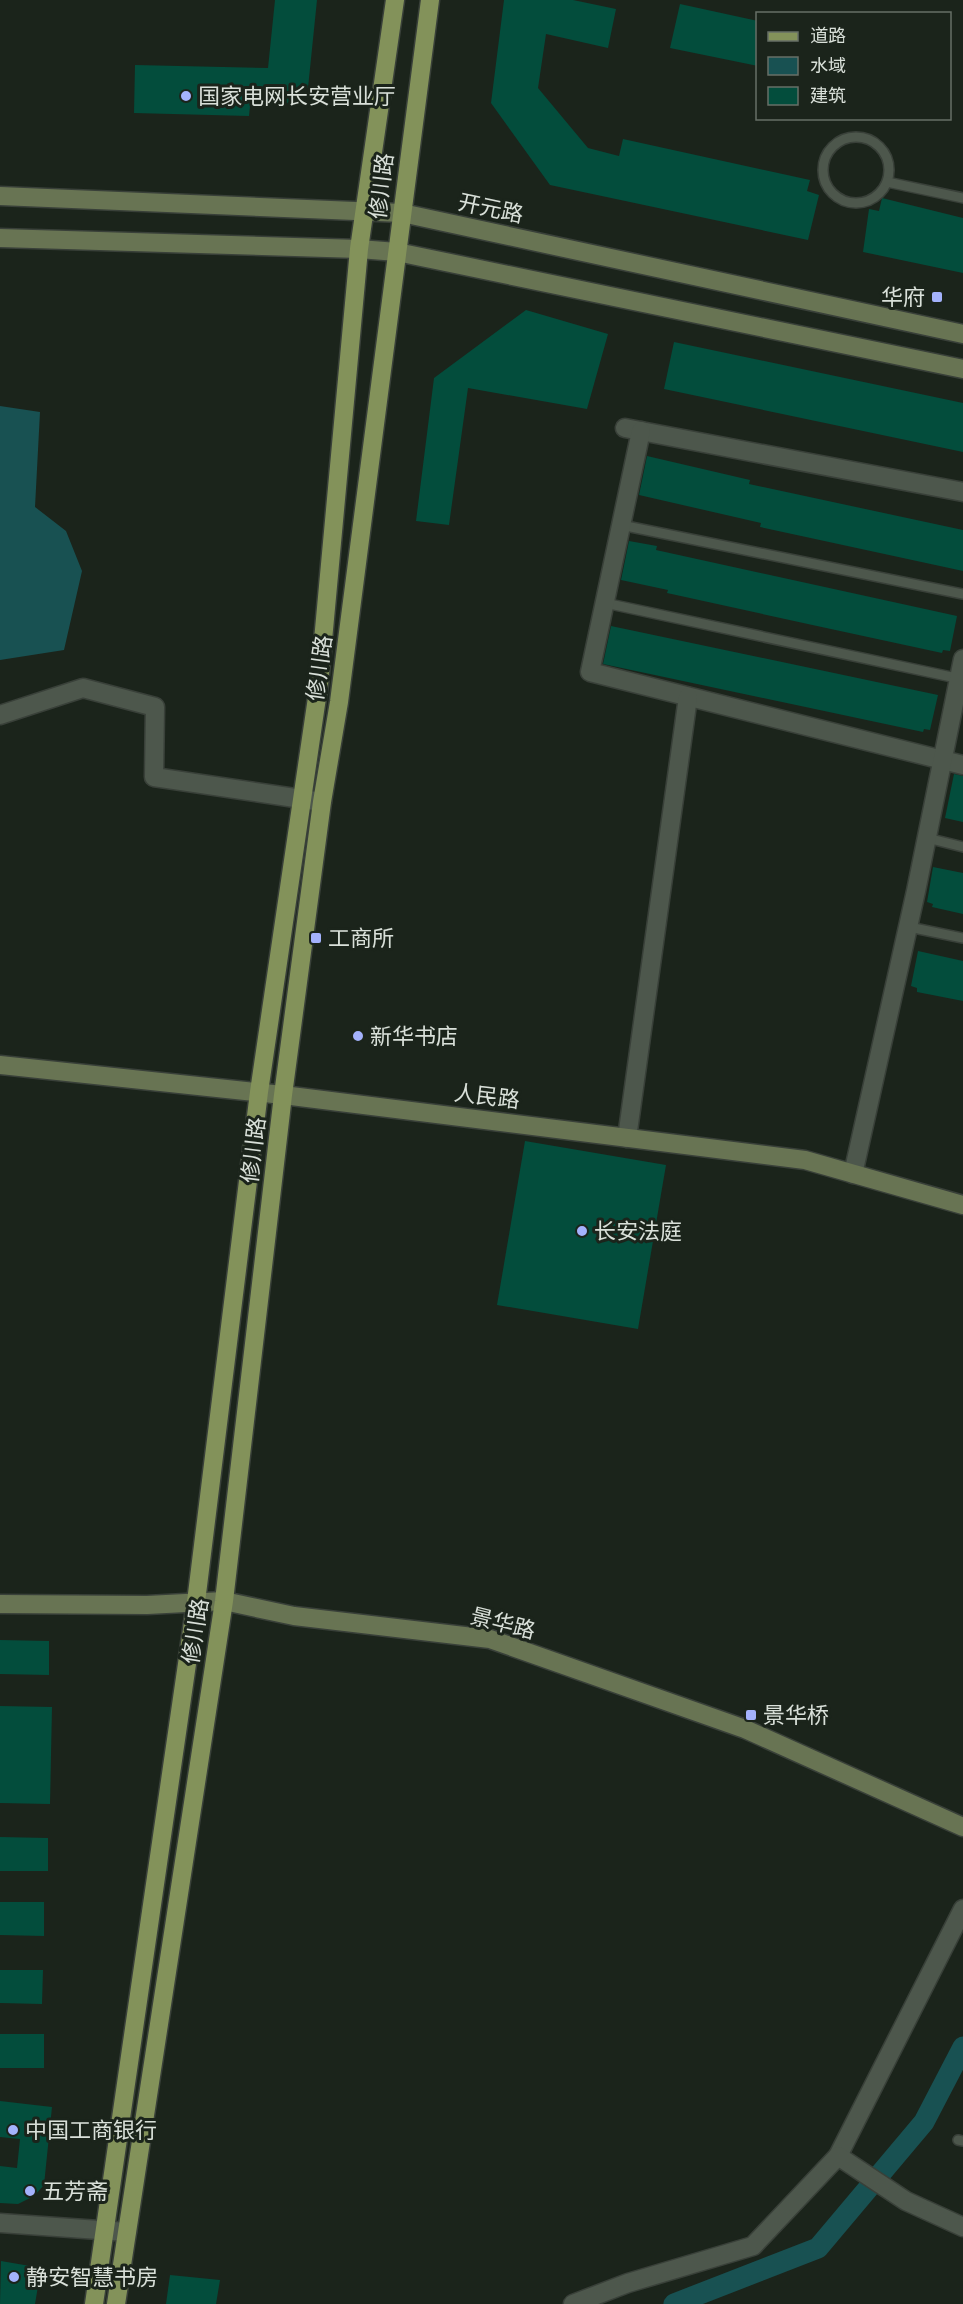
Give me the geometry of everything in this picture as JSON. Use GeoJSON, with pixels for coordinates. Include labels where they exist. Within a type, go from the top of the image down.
{"type":"FeatureCollection","features":[{"type":"Feature","properties":{"kind":"main road","name":"修川路"},"geometry":{"type":"LineString","coordinates":[[94,2304],[196,1602],[258,1092],[319,684],[359,249],[395,0]]}},
{"type":"Feature","properties":{"kind":"main road","name":"修川路"},"geometry":{"type":"LineString","coordinates":[[116,2304],[224,1600],[283,1095],[322,802],[339,702],[430,0]]}},
{"type":"Feature","properties":{"kind":"street","name":"开元路"},"geometry":{"type":"LineString","coordinates":[[0,196],[402,213],[963,334]]}},
{"type":"Feature","properties":{"kind":"street"},"geometry":{"type":"LineString","coordinates":[[0,238],[397,252],[963,369]]}},
{"type":"Feature","properties":{"kind":"street"},"geometry":{"type":"LineString","coordinates":[[963,492],[633,429],[621,525],[590,672],[963,765]]}},
{"type":"Feature","properties":{"kind":"street"},"geometry":{"type":"LineString","coordinates":[[854,1174],[909,927],[961,679],[963,658]]}},
{"type":"Feature","properties":{"kind":"street"},"geometry":{"type":"LineString","coordinates":[[0,715],[83,688],[155,707],[154,777],[322,802]]}},
{"type":"Feature","properties":{"kind":"street"},"geometry":{"type":"LineString","coordinates":[[627,1138],[688,697]]}},
{"type":"Feature","properties":{"kind":"street","name":"人民路"},"geometry":{"type":"LineString","coordinates":[[0,1065],[258,1092],[806,1160],[963,1205]]}},
{"type":"Feature","properties":{"kind":"street","name":"景华路"},"geometry":{"type":"LineString","coordinates":[[0,1604],[147,1605],[224,1600],[294,1616],[490,1639],[745,1728],[963,1827]]}},
{"type":"Feature","properties":{"kind":"street"},"geometry":{"type":"LineString","coordinates":[[573,2304],[628,2283],[753,2246],[838,2156],[963,1909]]}},
{"type":"Feature","properties":{"kind":"street"},"geometry":{"type":"LineString","coordinates":[[838,2156],[897,2195],[963,2227]]}},
{"type":"Feature","properties":{"kind":"street"},"geometry":{"type":"LineString","coordinates":[[0,2223],[127,2232]]}},
{"type":"Feature","properties":{"kind":"lane"},"geometry":{"type":"LineString","coordinates":[[850,136],[861,136],[872,140],[886,155],[890,166],[887,182],[878,195],[868,201],[857,203],[846,201],[836,196],[828,188],[823,177],[825,156],[831,147],[850,136]]}},
{"type":"Feature","properties":{"kind":"lane"},"geometry":{"type":"LineString","coordinates":[[887,182],[963,198]]}},
{"type":"Feature","properties":{"kind":"lane"},"geometry":{"type":"LineString","coordinates":[[621,525],[963,594]]}},
{"type":"Feature","properties":{"kind":"lane"},"geometry":{"type":"LineString","coordinates":[[605,603],[961,679]]}},
{"type":"Feature","properties":{"kind":"lane"},"geometry":{"type":"LineString","coordinates":[[927,838],[963,847]]}},
{"type":"Feature","properties":{"kind":"lane"},"geometry":{"type":"LineString","coordinates":[[909,927],[963,938]]}},
{"type":"Feature","properties":{"kind":"water"},"geometry":{"type":"Polygon","coordinates":[[[0,406],[40,412],[35,507],[66,531],[82,571],[64,650],[0,660],[0,406]]]}},
{"type":"Feature","properties":{"kind":"building"},"geometry":{"type":"Polygon","coordinates":[[[275,0],[317,0],[308,88],[292,89],[291,103],[250,106],[249,116],[134,113],[135,65],[268,68],[275,0]]]}},
{"type":"Feature","properties":{"kind":"building"},"geometry":{"type":"Polygon","coordinates":[[[504,0],[573,0],[616,9],[608,48],[546,34],[538,88],[588,148],[619,156],[623,139],[810,180],[807,191],[819,195],[808,240],[550,185],[491,103],[504,0]]]}},
{"type":"Feature","properties":{"kind":"building"},"geometry":{"type":"Polygon","coordinates":[[[680,4],[756,21],[756,66],[670,48],[680,4]]]}},
{"type":"Feature","properties":{"kind":"building"},"geometry":{"type":"Polygon","coordinates":[[[882,198],[963,218],[963,273],[863,252],[869,209],[879,211],[882,198]]]}},
{"type":"Feature","properties":{"kind":"building"},"geometry":{"type":"Polygon","coordinates":[[[526,310],[608,334],[587,409],[468,388],[449,525],[416,521],[434,378],[526,310]]]}},
{"type":"Feature","properties":{"kind":"building"},"geometry":{"type":"Polygon","coordinates":[[[674,342],[963,403],[963,452],[664,389],[674,342]]]}},
{"type":"Feature","properties":{"kind":"building"},"geometry":{"type":"Polygon","coordinates":[[[647,456],[750,480],[749,484],[963,530],[963,571],[760,527],[761,523],[639,495],[647,456]]]}},
{"type":"Feature","properties":{"kind":"building"},"geometry":{"type":"Polygon","coordinates":[[[629,541],[657,546],[656,550],[957,616],[950,651],[943,650],[942,653],[667,593],[668,590],[621,580],[629,541]]]}},
{"type":"Feature","properties":{"kind":"building"},"geometry":{"type":"Polygon","coordinates":[[[611,626],[938,695],[930,730],[924,729],[923,732],[603,664],[611,626]]]}},
{"type":"Feature","properties":{"kind":"building"},"geometry":{"type":"Polygon","coordinates":[[[954,774],[963,776],[963,822],[945,818],[954,774]]]}},
{"type":"Feature","properties":{"kind":"building"},"geometry":{"type":"Polygon","coordinates":[[[933,867],[963,873],[963,914],[932,907],[933,904],[927,902],[933,867]]]}},
{"type":"Feature","properties":{"kind":"building"},"geometry":{"type":"Polygon","coordinates":[[[918,951],[963,961],[963,1001],[917,992],[917,988],[911,986],[918,951]]]}},
{"type":"Feature","properties":{"kind":"building","name":"长安法庭"},"geometry":{"type":"Polygon","coordinates":[[[525,1141],[666,1165],[638,1329],[497,1305],[525,1141]]]}},
{"type":"Feature","properties":{"kind":"building"},"geometry":{"type":"Polygon","coordinates":[[[0,1640],[49,1641],[49,1675],[0,1674],[0,1640]]]}},
{"type":"Feature","properties":{"kind":"building"},"geometry":{"type":"Polygon","coordinates":[[[0,1706],[52,1707],[50,1804],[0,1803],[0,1706]]]}},
{"type":"Feature","properties":{"kind":"building"},"geometry":{"type":"Polygon","coordinates":[[[0,1837],[48,1838],[48,1871],[0,1871],[0,1837]]]}},
{"type":"Feature","properties":{"kind":"building"},"geometry":{"type":"Polygon","coordinates":[[[0,1902],[44,1902],[44,1936],[0,1935],[0,1902]]]}},
{"type":"Feature","properties":{"kind":"building"},"geometry":{"type":"Polygon","coordinates":[[[0,1970],[43,1970],[42,2004],[0,2003],[0,1970]]]}},
{"type":"Feature","properties":{"kind":"building"},"geometry":{"type":"Polygon","coordinates":[[[0,2034],[44,2034],[44,2068],[0,2068],[0,2034]]]}},
{"type":"Feature","properties":{"kind":"building"},"geometry":{"type":"Polygon","coordinates":[[[0,2101],[52,2107],[44,2185],[34,2196],[18,2204],[0,2203],[0,2166],[17,2168],[20,2139],[0,2137],[0,2101]]]}},
{"type":"Feature","properties":{"kind":"building","name":"静安智慧书房"},"geometry":{"type":"Polygon","coordinates":[[[1,2261],[30,2266],[27,2285],[38,2286],[35,2304],[0,2304],[1,2261]]]}},
{"type":"Feature","properties":{"kind":"building"},"geometry":{"type":"Polygon","coordinates":[[[170,2275],[220,2280],[216,2304],[166,2304],[170,2275]]]}},
{"type":"Feature","properties":{"kind":"waterway"},"geometry":{"type":"LineString","coordinates":[[674,2304],[818,2248],[924,2122],[963,2047]]}},
{"type":"Feature","properties":{"kind":"place","name":"国家电网长安营业厅"},"geometry":{"type":"Point","coordinates":[186,96]}},
{"type":"Feature","properties":{"kind":"place","name":"华府"},"geometry":{"type":"Point","coordinates":[937,297]}},
{"type":"Feature","properties":{"kind":"place","name":"工商所"},"geometry":{"type":"Point","coordinates":[316,938]}},
{"type":"Feature","properties":{"kind":"place","name":"新华书店"},"geometry":{"type":"Point","coordinates":[358,1036]}},
{"type":"Feature","properties":{"kind":"place","name":"长安法庭"},"geometry":{"type":"Point","coordinates":[582,1231]}},
{"type":"Feature","properties":{"kind":"place","name":"景华桥"},"geometry":{"type":"Point","coordinates":[751,1715]}},
{"type":"Feature","properties":{"kind":"place","name":"中国工商银行"},"geometry":{"type":"Point","coordinates":[13,2130]}},
{"type":"Feature","properties":{"kind":"place","name":"五芳斋"},"geometry":{"type":"Point","coordinates":[30,2191]}},
{"type":"Feature","properties":{"kind":"place","name":"静安智慧书房"},"geometry":{"type":"Point","coordinates":[14,2277]}}]}
